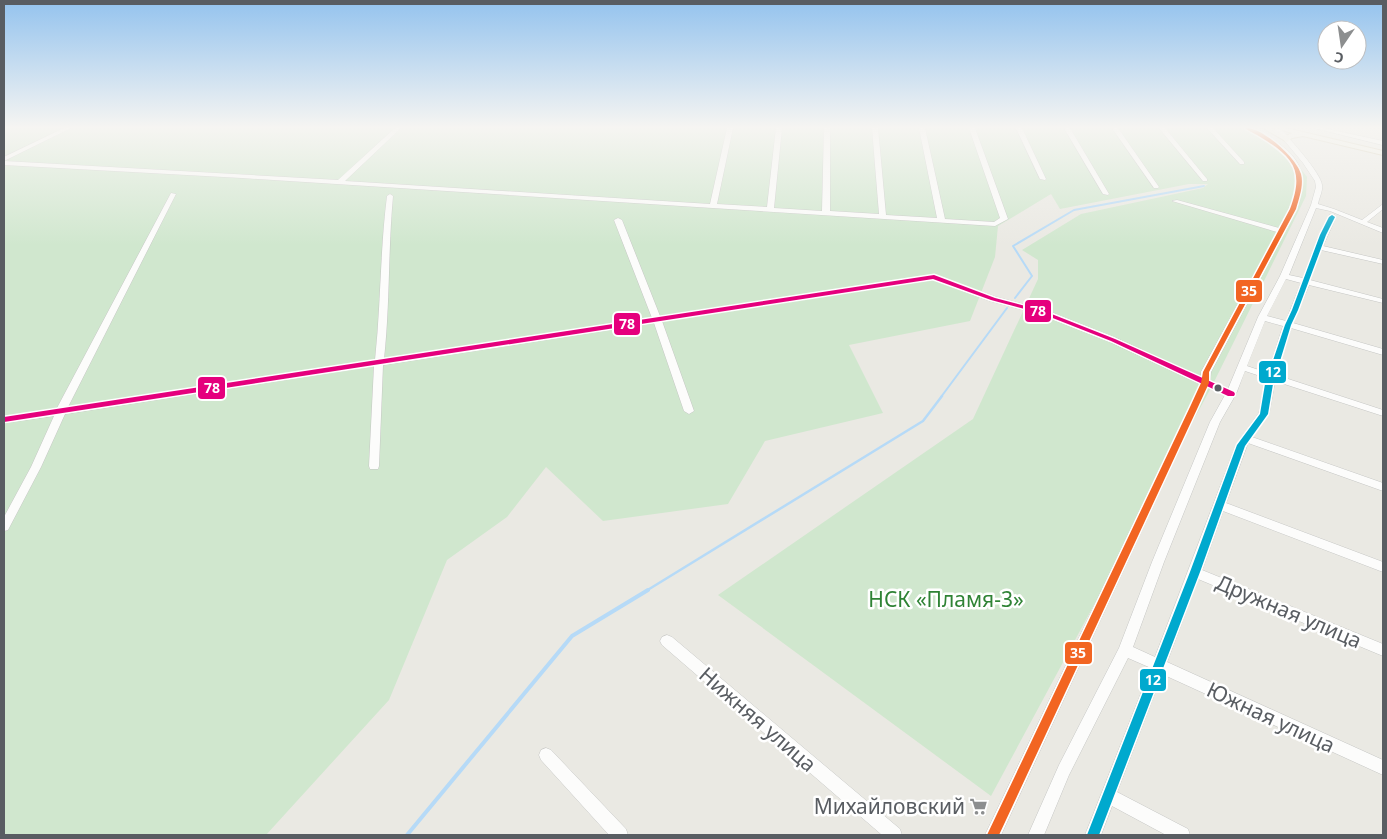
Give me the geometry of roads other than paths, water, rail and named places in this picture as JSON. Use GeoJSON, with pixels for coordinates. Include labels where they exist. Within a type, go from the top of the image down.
{"type":"FeatureCollection","features":[{"type":"Feature","properties":{"kind":"street"},"geometry":{"type":"LineString","coordinates":[[77,167],[941,219],[995,224],[1004,219],[986,167]]}},
{"type":"Feature","properties":{"kind":"street"},"geometry":{"type":"LineString","coordinates":[[340,182],[356,167]]}},
{"type":"Feature","properties":{"kind":"street"},"geometry":{"type":"LineString","coordinates":[[712,206],[721,167]]}},
{"type":"Feature","properties":{"kind":"street"},"geometry":{"type":"LineString","coordinates":[[770,209],[775,167]]}},
{"type":"Feature","properties":{"kind":"street"},"geometry":{"type":"LineString","coordinates":[[826,213],[827,167]]}},
{"type":"Feature","properties":{"kind":"street"},"geometry":{"type":"LineString","coordinates":[[879,167],[883,216]]}},
{"type":"Feature","properties":{"kind":"street"},"geometry":{"type":"LineString","coordinates":[[930,167],[941,219]]}},
{"type":"Feature","properties":{"kind":"street"},"geometry":{"type":"LineString","coordinates":[[1038,167],[1043,179]]}},
{"type":"Feature","properties":{"kind":"street"},"geometry":{"type":"LineString","coordinates":[[1090,167],[1106,194]]}},
{"type":"Feature","properties":{"kind":"street"},"geometry":{"type":"LineString","coordinates":[[1142,167],[1156,187]]}},
{"type":"Feature","properties":{"kind":"street"},"geometry":{"type":"LineString","coordinates":[[1194,167],[1205,180]]}},
{"type":"Feature","properties":{"kind":"street"},"geometry":{"type":"LineString","coordinates":[[993,835],[1205,383],[1206,372],[1293,209],[1299,188],[1299,175],[1295,167]]}},
{"type":"Feature","properties":{"kind":"street"},"geometry":{"type":"LineString","coordinates":[[1036,835],[1064,770],[1125,650],[1158,562],[1215,422],[1231,394],[1262,317],[1296,250],[1319,187],[1318,181],[1308,167]]}},
{"type":"Feature","properties":{"kind":"street"},"geometry":{"type":"LineString","coordinates":[[4,527],[36,467],[61,411],[88,362],[173,194]]}},
{"type":"Feature","properties":{"kind":"street"},"geometry":{"type":"LineString","coordinates":[[374,466],[390,196]]}},
{"type":"Feature","properties":{"kind":"street"},"geometry":{"type":"LineString","coordinates":[[1175,201],[1282,231]]}},
{"type":"Feature","properties":{"kind":"street"},"geometry":{"type":"LineString","coordinates":[[1314,205],[1364,222],[1383,231]]}},
{"type":"Feature","properties":{"kind":"street"},"geometry":{"type":"LineString","coordinates":[[1364,222],[1383,206]]}},
{"type":"Feature","properties":{"kind":"street"},"geometry":{"type":"LineString","coordinates":[[1093,835],[1159,665],[1240,445],[1246,440],[1264,414],[1271,378],[1288,324],[1306,281],[1314,255],[1332,217]]}},
{"type":"Feature","properties":{"kind":"street"},"geometry":{"type":"LineString","coordinates":[[618,220],[657,320],[689,411]]}},
{"type":"Feature","properties":{"kind":"street"},"geometry":{"type":"LineString","coordinates":[[1319,247],[1383,262]]}},
{"type":"Feature","properties":{"kind":"street"},"geometry":{"type":"LineString","coordinates":[[1296,250],[1314,255]]}},
{"type":"Feature","properties":{"kind":"street"},"geometry":{"type":"LineString","coordinates":[[1284,276],[1383,301]]}},
{"type":"Feature","properties":{"kind":"street"},"geometry":{"type":"LineString","coordinates":[[4,420],[934,277],[993,299],[1042,312],[1104,336],[1231,394]]}},
{"type":"Feature","properties":{"kind":"street"},"geometry":{"type":"LineString","coordinates":[[1262,317],[1383,352]]}},
{"type":"Feature","properties":{"kind":"street"},"geometry":{"type":"LineString","coordinates":[[1241,367],[1383,413]]}},
{"type":"Feature","properties":{"kind":"street"},"geometry":{"type":"LineString","coordinates":[[1246,440],[1383,487]]}},
{"type":"Feature","properties":{"kind":"street"},"geometry":{"type":"LineString","coordinates":[[1219,505],[1383,567]]}},
{"type":"Feature","properties":{"kind":"street","name":"Дружная улица"},"geometry":{"type":"LineString","coordinates":[[1194,572],[1383,650]]}},
{"type":"Feature","properties":{"kind":"street","name":"Нижняя улица"},"geometry":{"type":"LineString","coordinates":[[667,641],[894,835]]}},
{"type":"Feature","properties":{"kind":"street","name":"Южная улица"},"geometry":{"type":"LineString","coordinates":[[1125,650],[1383,768]]}},
{"type":"Feature","properties":{"kind":"street"},"geometry":{"type":"LineString","coordinates":[[546,755],[620,835]]}},
{"type":"Feature","properties":{"kind":"street"},"geometry":{"type":"LineString","coordinates":[[1109,796],[1182,835]]}},
{"type":"Feature","properties":{"kind":"waterway"},"geometry":{"type":"LineString","coordinates":[[1015,298],[1032,276],[1013,246],[1074,210],[1204,186]]}},
{"type":"Feature","properties":{"kind":"waterway"},"geometry":{"type":"LineString","coordinates":[[941,397],[1007,308]]}},
{"type":"Feature","properties":{"kind":"waterway"},"geometry":{"type":"LineString","coordinates":[[646,591],[923,421],[942,396]]}},
{"type":"Feature","properties":{"kind":"waterway"},"geometry":{"type":"LineString","coordinates":[[407,835],[572,636],[648,590]]}},
{"type":"Feature","properties":{"kind":"place","name":"Михайловский"},"geometry":{"type":"Point","coordinates":[979,806]}},
{"type":"Feature","properties":{"kind":"park label","name":"НСК «Пламя-3»"},"geometry":{"type":"Point","coordinates":[946,599]}}]}
